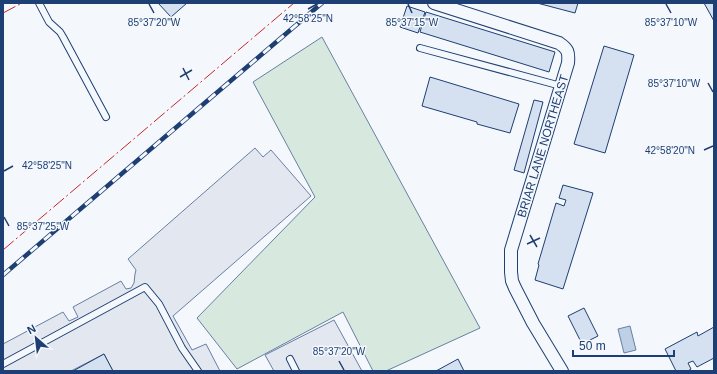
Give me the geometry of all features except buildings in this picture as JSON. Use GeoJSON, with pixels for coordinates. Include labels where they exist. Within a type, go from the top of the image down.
{"type":"FeatureCollection","features":[{"type":"Feature","properties":{"kind":"street","name":"BRIAR LANE NORTHEAST"},"geometry":{"type":"LineString","coordinates":[[434,3],[559,43],[565,47],[569,54],[568,63],[511,250],[512,281],[533,323],[562,371]]}},
{"type":"Feature","properties":{"kind":"lane"},"geometry":{"type":"LineString","coordinates":[[39,3],[49,22],[60,32],[106,117]]}},
{"type":"Feature","properties":{"kind":"lane"},"geometry":{"type":"LineString","coordinates":[[420,48],[561,86]]}},
{"type":"Feature","properties":{"kind":"lane"},"geometry":{"type":"LineString","coordinates":[[3,364],[145,287],[159,304],[182,348],[198,371]]}},
{"type":"Feature","properties":{"kind":"lane"},"geometry":{"type":"LineString","coordinates":[[290,359],[296,371]]}},
{"type":"Feature","properties":{"kind":"shaded area"},"geometry":{"type":"Polygon","coordinates":[[[322,37],[480,328],[386,371],[373,371],[343,312],[237,369],[197,318],[315,197],[253,82],[322,37]]]}},
{"type":"Feature","properties":{"kind":"shaded area"},"geometry":{"type":"Polygon","coordinates":[[[255,148],[263,157],[271,150],[311,196],[173,316],[192,350],[206,344],[220,371],[113,371],[104,354],[71,371],[3,371],[3,344],[63,312],[69,321],[78,317],[73,307],[121,281],[126,289],[131,288],[134,283],[136,270],[128,259],[255,148]]]}},
{"type":"Feature","properties":{"kind":"shaded area"},"geometry":{"type":"Polygon","coordinates":[[[334,320],[362,371],[274,371],[265,355],[334,320]]]}},
{"type":"Feature","properties":{"kind":"water"},"geometry":{"type":"Polygon","coordinates":[[[630,326],[636,350],[624,353],[618,329],[630,326]]]}},
{"type":"Feature","properties":{"kind":"railway"},"geometry":{"type":"LineString","coordinates":[[3,275],[322,3]]}},
{"type":"Feature","properties":{"kind":"power"},"geometry":{"type":"LineString","coordinates":[[3,13],[22,3]]}},
{"type":"Feature","properties":{"kind":"power"},"geometry":{"type":"LineString","coordinates":[[3,250],[294,3]]}}]}
